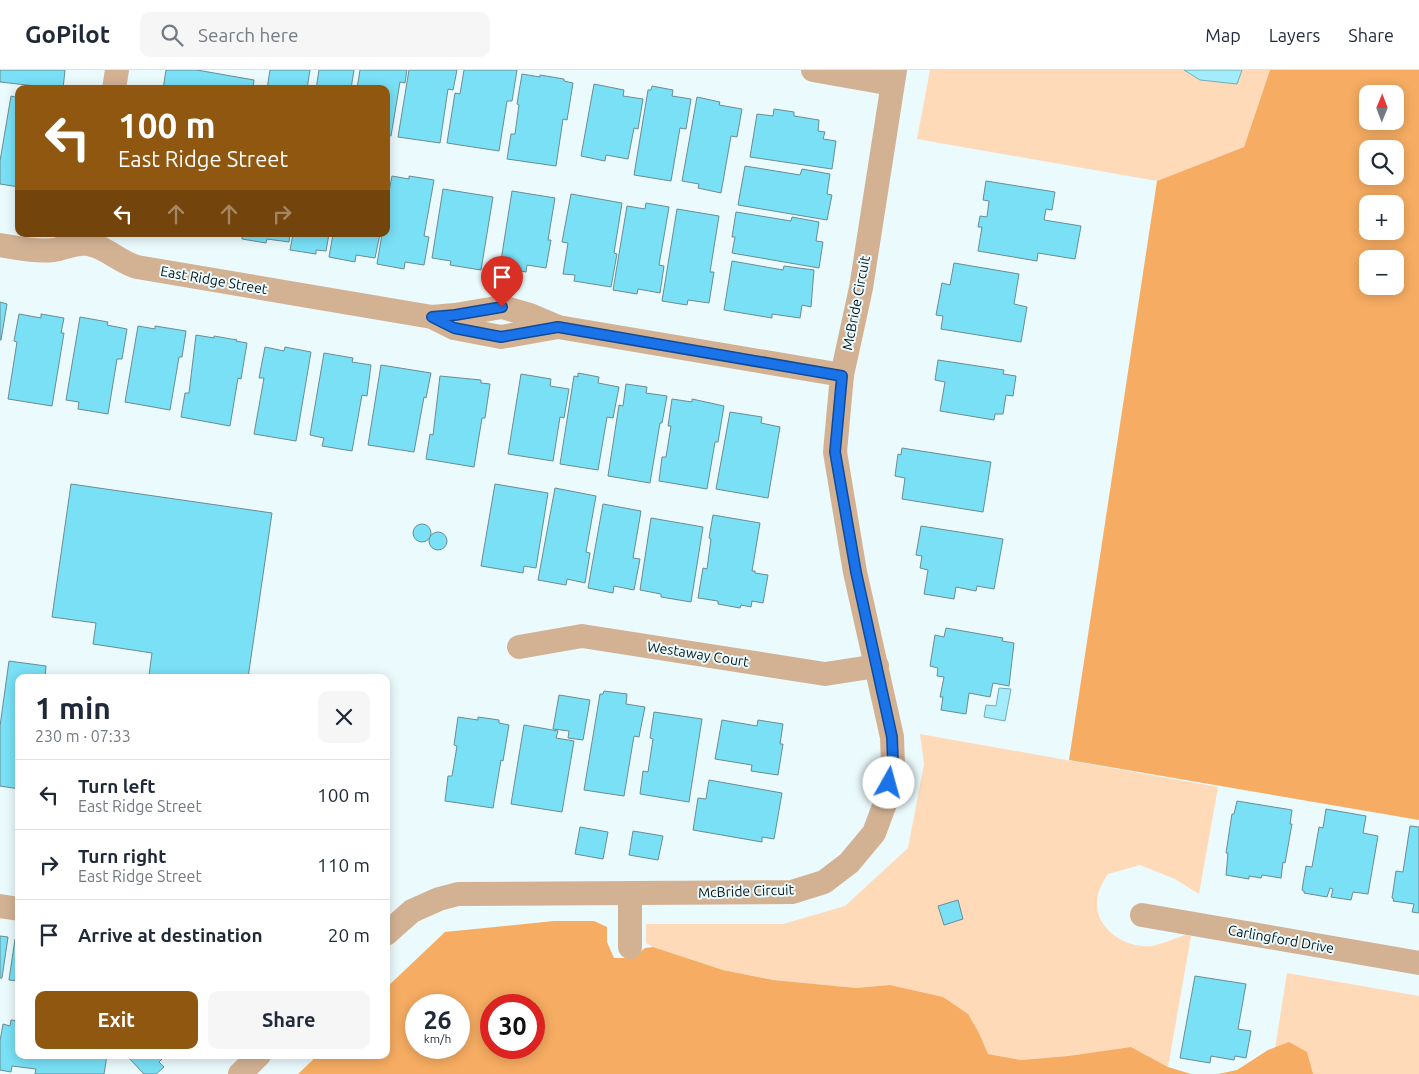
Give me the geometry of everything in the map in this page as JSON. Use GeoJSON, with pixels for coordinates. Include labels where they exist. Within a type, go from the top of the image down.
{"type":"FeatureCollection","features":[{"type":"Feature","properties":{"kind":"street"},"geometry":{"type":"LineString","coordinates":[[115,85],[117,70]]}},
{"type":"Feature","properties":{"kind":"street"},"geometry":{"type":"LineString","coordinates":[[813,70],[894,77]]}},
{"type":"Feature","properties":{"kind":"street","name":"McBride Circuit"},"geometry":{"type":"LineString","coordinates":[[390,927],[412,911],[438,899],[458,894],[792,892],[824,882],[849,863],[874,834],[886,801],[893,764],[892,737],[856,572],[835,452],[842,376],[861,288],[894,77]]}},
{"type":"Feature","properties":{"kind":"street","name":"East Ridge Street"},"geometry":{"type":"LineString","coordinates":[[0,245],[48,250],[89,239],[125,263],[137,267],[432,317],[502,307],[530,315],[558,327],[842,376]]}},
{"type":"Feature","properties":{"kind":"street","name":"Westaway Court"},"geometry":{"type":"LineString","coordinates":[[518,647],[582,636],[825,674],[877,666]]}},
{"type":"Feature","properties":{"kind":"street"},"geometry":{"type":"LineString","coordinates":[[630,894],[630,947]]}},
{"type":"Feature","properties":{"kind":"street"},"geometry":{"type":"LineString","coordinates":[[0,906],[15,908]]}},
{"type":"Feature","properties":{"kind":"street","name":"Carlingford Drive"},"geometry":{"type":"LineString","coordinates":[[1142,915],[1419,962]]}},
{"type":"Feature","properties":{"kind":"street"},"geometry":{"type":"LineString","coordinates":[[240,1074],[255,1059]]}},
{"type":"Feature","properties":{"kind":"shaded area"},"geometry":{"type":"Polygon","coordinates":[[[930,70],[1184,70],[1200,80],[1237,84],[1242,70],[1270,70],[1244,147],[1157,181],[917,139],[930,70]]]}},
{"type":"Feature","properties":{"kind":"shaded area"},"geometry":{"type":"Polygon","coordinates":[[[1270,70],[1419,70],[1419,820],[1069,760],[1157,181],[1244,147],[1270,70]]]}},
{"type":"Feature","properties":{"kind":"shaded area"},"geometry":{"type":"Polygon","coordinates":[[[920,734],[1218,787],[1199,894],[1175,879],[1140,865],[1108,874],[1098,895],[1098,913],[1102,922],[1107,929],[1123,941],[1142,946],[1152,946],[1186,935],[1191,936],[1168,1067],[1131,1047],[1068,1056],[1021,1060],[988,1054],[979,1033],[943,997],[890,985],[856,988],[773,980],[723,970],[646,943],[646,924],[783,924],[845,906],[908,848],[924,764],[920,734]]]}},
{"type":"Feature","properties":{"kind":"shaded area"},"geometry":{"type":"Polygon","coordinates":[[[554,921],[594,921],[607,927],[607,942],[614,958],[633,958],[645,948],[653,947],[723,970],[773,980],[856,988],[890,985],[943,997],[968,1014],[988,1054],[1021,1060],[1068,1056],[1131,1047],[1168,1067],[1191,1074],[298,1074],[314,1059],[390,1059],[390,984],[445,932],[554,921]]]}},
{"type":"Feature","properties":{"kind":"shaded area"},"geometry":{"type":"Polygon","coordinates":[[[1287,973],[1419,996],[1419,1074],[1271,1074],[1287,973]]]}},
{"type":"Feature","properties":{"kind":"shaded area"},"geometry":{"type":"Polygon","coordinates":[[[1289,1042],[1307,1052],[1313,1074],[1218,1074],[1237,1070],[1268,1050],[1289,1042]]]}},
{"type":"Feature","properties":{"kind":"water"},"geometry":{"type":"Polygon","coordinates":[[[1184,70],[1242,70],[1237,84],[1200,80],[1184,70]]]}},
{"type":"Feature","properties":{"kind":"water"},"geometry":{"type":"Polygon","coordinates":[[[999,688],[1011,689],[1005,721],[984,717],[986,705],[996,706],[999,688]]]}},
{"type":"Feature","properties":{"kind":"building"},"geometry":{"type":"Polygon","coordinates":[[[0,70],[65,70],[63,85],[27,85],[0,82],[0,70]]]}},
{"type":"Feature","properties":{"kind":"building"},"geometry":{"type":"Polygon","coordinates":[[[166,70],[197,70],[254,80],[253,85],[164,85],[166,70]]]}},
{"type":"Feature","properties":{"kind":"building"},"geometry":{"type":"Polygon","coordinates":[[[270,70],[310,70],[308,85],[268,85],[270,70]]]}},
{"type":"Feature","properties":{"kind":"building"},"geometry":{"type":"Polygon","coordinates":[[[319,70],[354,70],[352,85],[317,85],[319,70]]]}},
{"type":"Feature","properties":{"kind":"building"},"geometry":{"type":"Polygon","coordinates":[[[360,70],[407,70],[405,83],[400,82],[391,136],[390,85],[358,85],[360,70]]]}},
{"type":"Feature","properties":{"kind":"building"},"geometry":{"type":"Polygon","coordinates":[[[409,70],[457,70],[453,90],[448,89],[440,143],[398,137],[409,70]]]}},
{"type":"Feature","properties":{"kind":"building"},"geometry":{"type":"Polygon","coordinates":[[[464,70],[517,70],[512,101],[507,101],[499,151],[447,143],[455,93],[460,94],[464,70]]]}},
{"type":"Feature","properties":{"kind":"building"},"geometry":{"type":"Polygon","coordinates":[[[522,74],[564,79],[564,81],[573,83],[567,120],[563,119],[556,166],[507,159],[511,134],[515,134],[522,74]]]}},
{"type":"Feature","properties":{"kind":"building"},"geometry":{"type":"Polygon","coordinates":[[[594,84],[624,90],[623,96],[643,99],[638,129],[634,128],[628,159],[606,155],[605,161],[581,156],[594,84]]]}},
{"type":"Feature","properties":{"kind":"building"},"geometry":{"type":"Polygon","coordinates":[[[652,86],[673,90],[672,96],[691,99],[686,129],[680,128],[671,181],[634,175],[648,90],[651,90],[652,86]]]}},
{"type":"Feature","properties":{"kind":"building"},"geometry":{"type":"Polygon","coordinates":[[[11,96],[15,97],[15,186],[0,184],[0,161],[11,96]]]}},
{"type":"Feature","properties":{"kind":"building"},"geometry":{"type":"Polygon","coordinates":[[[697,97],[720,102],[719,105],[742,109],[737,137],[731,136],[721,193],[698,188],[699,184],[682,181],[697,97]]]}},
{"type":"Feature","properties":{"kind":"building"},"geometry":{"type":"Polygon","coordinates":[[[774,109],[794,112],[794,116],[819,120],[818,131],[825,132],[823,139],[836,141],[832,169],[750,157],[757,114],[773,116],[774,109]]]}},
{"type":"Feature","properties":{"kind":"building"},"geometry":{"type":"Polygon","coordinates":[[[745,166],[800,175],[802,169],[830,174],[827,194],[832,195],[827,220],[738,205],[745,166]]]}},
{"type":"Feature","properties":{"kind":"building"},"geometry":{"type":"Polygon","coordinates":[[[392,176],[409,179],[409,176],[434,180],[424,236],[429,237],[424,265],[405,262],[404,269],[377,264],[382,237],[390,237],[390,186],[392,176]]]}},
{"type":"Feature","properties":{"kind":"building"},"geometry":{"type":"Polygon","coordinates":[[[986,181],[1055,192],[1052,210],[1046,209],[1044,220],[1081,226],[1075,259],[1038,253],[1037,261],[978,251],[982,227],[978,227],[980,216],[987,217],[989,201],[983,200],[986,181]]]}},
{"type":"Feature","properties":{"kind":"building"},"geometry":{"type":"Polygon","coordinates":[[[443,189],[493,197],[481,270],[450,265],[451,261],[432,258],[443,189]]]}},
{"type":"Feature","properties":{"kind":"building"},"geometry":{"type":"Polygon","coordinates":[[[512,191],[555,198],[548,240],[551,240],[546,268],[527,265],[526,272],[500,267],[512,191]]]}},
{"type":"Feature","properties":{"kind":"building"},"geometry":{"type":"Polygon","coordinates":[[[571,194],[622,203],[614,253],[617,254],[611,287],[574,281],[575,275],[563,274],[568,243],[562,242],[571,194]]]}},
{"type":"Feature","properties":{"kind":"building"},"geometry":{"type":"Polygon","coordinates":[[[646,203],[669,207],[659,265],[664,266],[660,293],[638,289],[637,294],[613,290],[627,206],[645,209],[646,203]]]}},
{"type":"Feature","properties":{"kind":"building"},"geometry":{"type":"Polygon","coordinates":[[[677,209],[719,216],[710,272],[714,272],[709,303],[688,300],[687,305],[662,301],[677,209]]]}},
{"type":"Feature","properties":{"kind":"building"},"geometry":{"type":"Polygon","coordinates":[[[736,212],[791,221],[792,217],[819,222],[816,241],[823,242],[819,268],[732,253],[735,237],[732,237],[736,212]]]}},
{"type":"Feature","properties":{"kind":"building"},"geometry":{"type":"Polygon","coordinates":[[[242,237],[290,237],[289,242],[267,239],[266,243],[242,239],[242,237]]]}},
{"type":"Feature","properties":{"kind":"building"},"geometry":{"type":"Polygon","coordinates":[[[292,237],[328,237],[326,251],[316,250],[316,254],[290,250],[292,237]]]}},
{"type":"Feature","properties":{"kind":"building"},"geometry":{"type":"Polygon","coordinates":[[[332,237],[379,237],[375,258],[356,255],[355,262],[329,257],[332,237]]]}},
{"type":"Feature","properties":{"kind":"building"},"geometry":{"type":"Polygon","coordinates":[[[732,261],[783,270],[784,266],[814,270],[811,307],[802,305],[800,318],[772,314],[772,318],[724,310],[732,261]]]}},
{"type":"Feature","properties":{"kind":"building"},"geometry":{"type":"Polygon","coordinates":[[[954,263],[1019,274],[1014,304],[1027,307],[1021,342],[941,329],[943,316],[936,315],[942,283],[950,285],[954,263]]]}},
{"type":"Feature","properties":{"kind":"building"},"geometry":{"type":"Polygon","coordinates":[[[0,302],[7,304],[1,340],[0,340],[0,302]]]}},
{"type":"Feature","properties":{"kind":"building"},"geometry":{"type":"Polygon","coordinates":[[[19,314],[41,318],[41,314],[64,318],[61,333],[64,333],[52,406],[8,399],[17,342],[14,341],[19,314]]]}},
{"type":"Feature","properties":{"kind":"building"},"geometry":{"type":"Polygon","coordinates":[[[80,317],[108,322],[107,325],[127,329],[122,359],[117,359],[108,414],[78,409],[79,402],[66,400],[80,317]]]}},
{"type":"Feature","properties":{"kind":"building"},"geometry":{"type":"Polygon","coordinates":[[[138,326],[155,329],[155,326],[186,331],[182,357],[179,357],[170,410],[125,402],[138,326]]]}},
{"type":"Feature","properties":{"kind":"building"},"geometry":{"type":"Polygon","coordinates":[[[196,335],[214,338],[214,336],[247,343],[241,379],[238,378],[230,426],[181,417],[185,393],[189,393],[196,335]]]}},
{"type":"Feature","properties":{"kind":"building"},"geometry":{"type":"Polygon","coordinates":[[[265,347],[284,351],[285,347],[311,352],[296,441],[254,434],[264,378],[259,378],[265,347]]]}},
{"type":"Feature","properties":{"kind":"building"},"geometry":{"type":"Polygon","coordinates":[[[324,353],[353,358],[352,362],[371,365],[367,396],[362,395],[352,451],[322,446],[324,438],[310,435],[324,353]]]}},
{"type":"Feature","properties":{"kind":"building"},"geometry":{"type":"Polygon","coordinates":[[[938,360],[1004,370],[1003,374],[1016,376],[1013,396],[1006,395],[1003,414],[995,414],[994,420],[940,411],[945,382],[935,380],[938,360]]]}},
{"type":"Feature","properties":{"kind":"building"},"geometry":{"type":"Polygon","coordinates":[[[381,365],[431,373],[426,398],[424,397],[414,452],[368,445],[381,365]]]}},
{"type":"Feature","properties":{"kind":"building"},"geometry":{"type":"Polygon","coordinates":[[[578,373],[599,377],[598,383],[619,387],[613,418],[607,417],[598,470],[560,464],[574,376],[578,377],[578,373]]]}},
{"type":"Feature","properties":{"kind":"building"},"geometry":{"type":"Polygon","coordinates":[[[521,374],[551,379],[550,386],[569,389],[564,418],[560,417],[553,461],[508,454],[521,374]]]}},
{"type":"Feature","properties":{"kind":"building"},"geometry":{"type":"Polygon","coordinates":[[[440,376],[481,380],[481,383],[490,384],[485,418],[482,418],[474,467],[426,459],[430,434],[433,435],[440,376]]]}},
{"type":"Feature","properties":{"kind":"building"},"geometry":{"type":"Polygon","coordinates":[[[626,384],[647,387],[646,393],[667,396],[662,423],[660,423],[650,483],[608,476],[619,405],[623,406],[626,384]]]}},
{"type":"Feature","properties":{"kind":"building"},"geometry":{"type":"Polygon","coordinates":[[[672,399],[692,402],[692,399],[724,406],[718,442],[715,442],[707,489],[659,481],[662,457],[666,457],[671,426],[668,426],[672,399]]]}},
{"type":"Feature","properties":{"kind":"building"},"geometry":{"type":"Polygon","coordinates":[[[730,412],[762,417],[761,423],[780,427],[768,498],[716,489],[730,412]]]}},
{"type":"Feature","properties":{"kind":"building"},"geometry":{"type":"Polygon","coordinates":[[[902,448],[991,462],[983,512],[902,499],[905,478],[895,476],[898,454],[901,455],[902,448]]]}},
{"type":"Feature","properties":{"kind":"building"},"geometry":{"type":"Polygon","coordinates":[[[71,484],[272,513],[249,674],[149,674],[152,653],[93,644],[96,623],[52,617],[71,484]]]}},
{"type":"Feature","properties":{"kind":"building"},"geometry":{"type":"Polygon","coordinates":[[[495,484],[548,493],[536,568],[524,566],[523,573],[481,566],[495,484]]]}},
{"type":"Feature","properties":{"kind":"building"},"geometry":{"type":"Polygon","coordinates":[[[555,488],[596,496],[586,552],[590,553],[585,583],[567,579],[566,585],[538,580],[555,488]]]}},
{"type":"Feature","properties":{"kind":"building"},"geometry":{"type":"Polygon","coordinates":[[[603,504],[641,511],[633,558],[640,559],[634,590],[614,586],[613,593],[588,588],[603,504]]]}},
{"type":"Feature","properties":{"kind":"building"},"geometry":{"type":"Polygon","coordinates":[[[713,515],[760,523],[752,571],[768,575],[763,603],[752,601],[751,607],[741,605],[740,608],[718,604],[718,601],[698,598],[703,568],[707,569],[713,515]]]}},
{"type":"Feature","properties":{"kind":"building"},"geometry":{"type":"Polygon","coordinates":[[[651,518],[703,527],[691,602],[661,597],[661,594],[640,590],[651,518]]]}},
{"type":"Feature","properties":{"kind":"building"},"geometry":{"type":"Polygon","coordinates":[[[422,524],[428,527],[431,533],[428,539],[422,542],[416,539],[413,533],[416,527],[422,524]]]}},
{"type":"Feature","properties":{"kind":"building"},"geometry":{"type":"Polygon","coordinates":[[[921,526],[1003,539],[994,589],[977,586],[976,591],[956,587],[954,599],[924,594],[928,570],[920,568],[922,556],[916,555],[921,526]]]}},
{"type":"Feature","properties":{"kind":"building"},"geometry":{"type":"Polygon","coordinates":[[[438,532],[444,535],[447,541],[444,547],[438,550],[432,547],[429,541],[432,535],[438,532]]]}},
{"type":"Feature","properties":{"kind":"building"},"geometry":{"type":"Polygon","coordinates":[[[946,628],[1003,638],[1002,641],[1014,643],[1009,686],[993,683],[990,697],[969,693],[966,714],[941,710],[943,697],[940,697],[944,677],[937,676],[938,668],[930,666],[935,635],[944,637],[946,628]]]}},
{"type":"Feature","properties":{"kind":"building"},"geometry":{"type":"Polygon","coordinates":[[[9,661],[46,666],[45,674],[15,674],[15,788],[0,786],[0,726],[9,661]]]}},
{"type":"Feature","properties":{"kind":"building"},"geometry":{"type":"Polygon","coordinates":[[[604,691],[627,694],[626,704],[645,707],[639,737],[634,736],[624,796],[584,790],[600,694],[603,694],[604,691]]]}},
{"type":"Feature","properties":{"kind":"building"},"geometry":{"type":"Polygon","coordinates":[[[559,695],[590,700],[583,740],[568,738],[569,731],[553,729],[559,695]]]}},
{"type":"Feature","properties":{"kind":"building"},"geometry":{"type":"Polygon","coordinates":[[[654,712],[702,719],[689,802],[640,794],[643,771],[648,772],[653,739],[650,738],[654,712]]]}},
{"type":"Feature","properties":{"kind":"building"},"geometry":{"type":"Polygon","coordinates":[[[458,717],[478,720],[478,717],[499,720],[499,723],[509,725],[493,808],[445,801],[448,776],[452,776],[457,746],[454,745],[458,717]]]}},
{"type":"Feature","properties":{"kind":"building"},"geometry":{"type":"Polygon","coordinates":[[[722,720],[757,726],[758,720],[783,724],[780,744],[783,744],[778,775],[751,771],[752,765],[715,759],[722,720]]]}},
{"type":"Feature","properties":{"kind":"building"},"geometry":{"type":"Polygon","coordinates":[[[524,725],[558,731],[556,738],[574,741],[562,812],[511,804],[524,725]]]}},
{"type":"Feature","properties":{"kind":"building"},"geometry":{"type":"Polygon","coordinates":[[[709,780],[782,793],[774,839],[762,837],[762,842],[693,830],[698,798],[706,799],[709,780]]]}},
{"type":"Feature","properties":{"kind":"building"},"geometry":{"type":"Polygon","coordinates":[[[1237,801],[1292,810],[1290,824],[1292,824],[1281,878],[1262,875],[1261,878],[1249,876],[1249,879],[1226,875],[1228,853],[1226,853],[1232,814],[1234,814],[1237,801]]]}},
{"type":"Feature","properties":{"kind":"building"},"geometry":{"type":"Polygon","coordinates":[[[1326,809],[1366,816],[1363,833],[1378,836],[1368,894],[1353,892],[1351,900],[1331,897],[1333,889],[1330,888],[1327,897],[1304,893],[1302,890],[1306,866],[1312,867],[1319,827],[1323,828],[1326,809]]]}},
{"type":"Feature","properties":{"kind":"building"},"geometry":{"type":"Polygon","coordinates":[[[1410,826],[1419,827],[1419,913],[1412,912],[1414,904],[1393,901],[1394,899],[1392,898],[1396,871],[1403,872],[1410,826]]]}},
{"type":"Feature","properties":{"kind":"building"},"geometry":{"type":"Polygon","coordinates":[[[580,827],[608,832],[603,859],[575,854],[580,827]]]}},
{"type":"Feature","properties":{"kind":"building"},"geometry":{"type":"Polygon","coordinates":[[[633,831],[663,836],[658,860],[629,855],[633,831]]]}},
{"type":"Feature","properties":{"kind":"building"},"geometry":{"type":"Polygon","coordinates":[[[958,900],[963,919],[944,925],[938,906],[958,900]]]}},
{"type":"Feature","properties":{"kind":"building"},"geometry":{"type":"Polygon","coordinates":[[[0,936],[8,937],[2,978],[0,978],[0,936]]]}},
{"type":"Feature","properties":{"kind":"building"},"geometry":{"type":"Polygon","coordinates":[[[15,939],[15,981],[9,980],[15,939]]]}},
{"type":"Feature","properties":{"kind":"building"},"geometry":{"type":"Polygon","coordinates":[[[1195,976],[1246,984],[1238,1029],[1251,1031],[1246,1058],[1235,1056],[1234,1060],[1211,1056],[1210,1063],[1180,1058],[1195,976]]]}},
{"type":"Feature","properties":{"kind":"building"},"geometry":{"type":"Polygon","coordinates":[[[11,1020],[15,1020],[15,1059],[106,1059],[104,1074],[35,1074],[36,1069],[12,1066],[11,1072],[0,1070],[0,1041],[3,1024],[10,1026],[11,1020]]]}},
{"type":"Feature","properties":{"kind":"building"},"geometry":{"type":"Polygon","coordinates":[[[130,1059],[162,1059],[159,1062],[164,1067],[156,1074],[144,1074],[130,1059]]]}},
{"type":"Feature","properties":{"kind":"route"},"geometry":{"type":"LineString","coordinates":[[502,307],[432,317],[454,328],[501,337],[558,327],[842,376],[835,452],[856,572],[892,737],[893,764],[889,783]]}}]}
